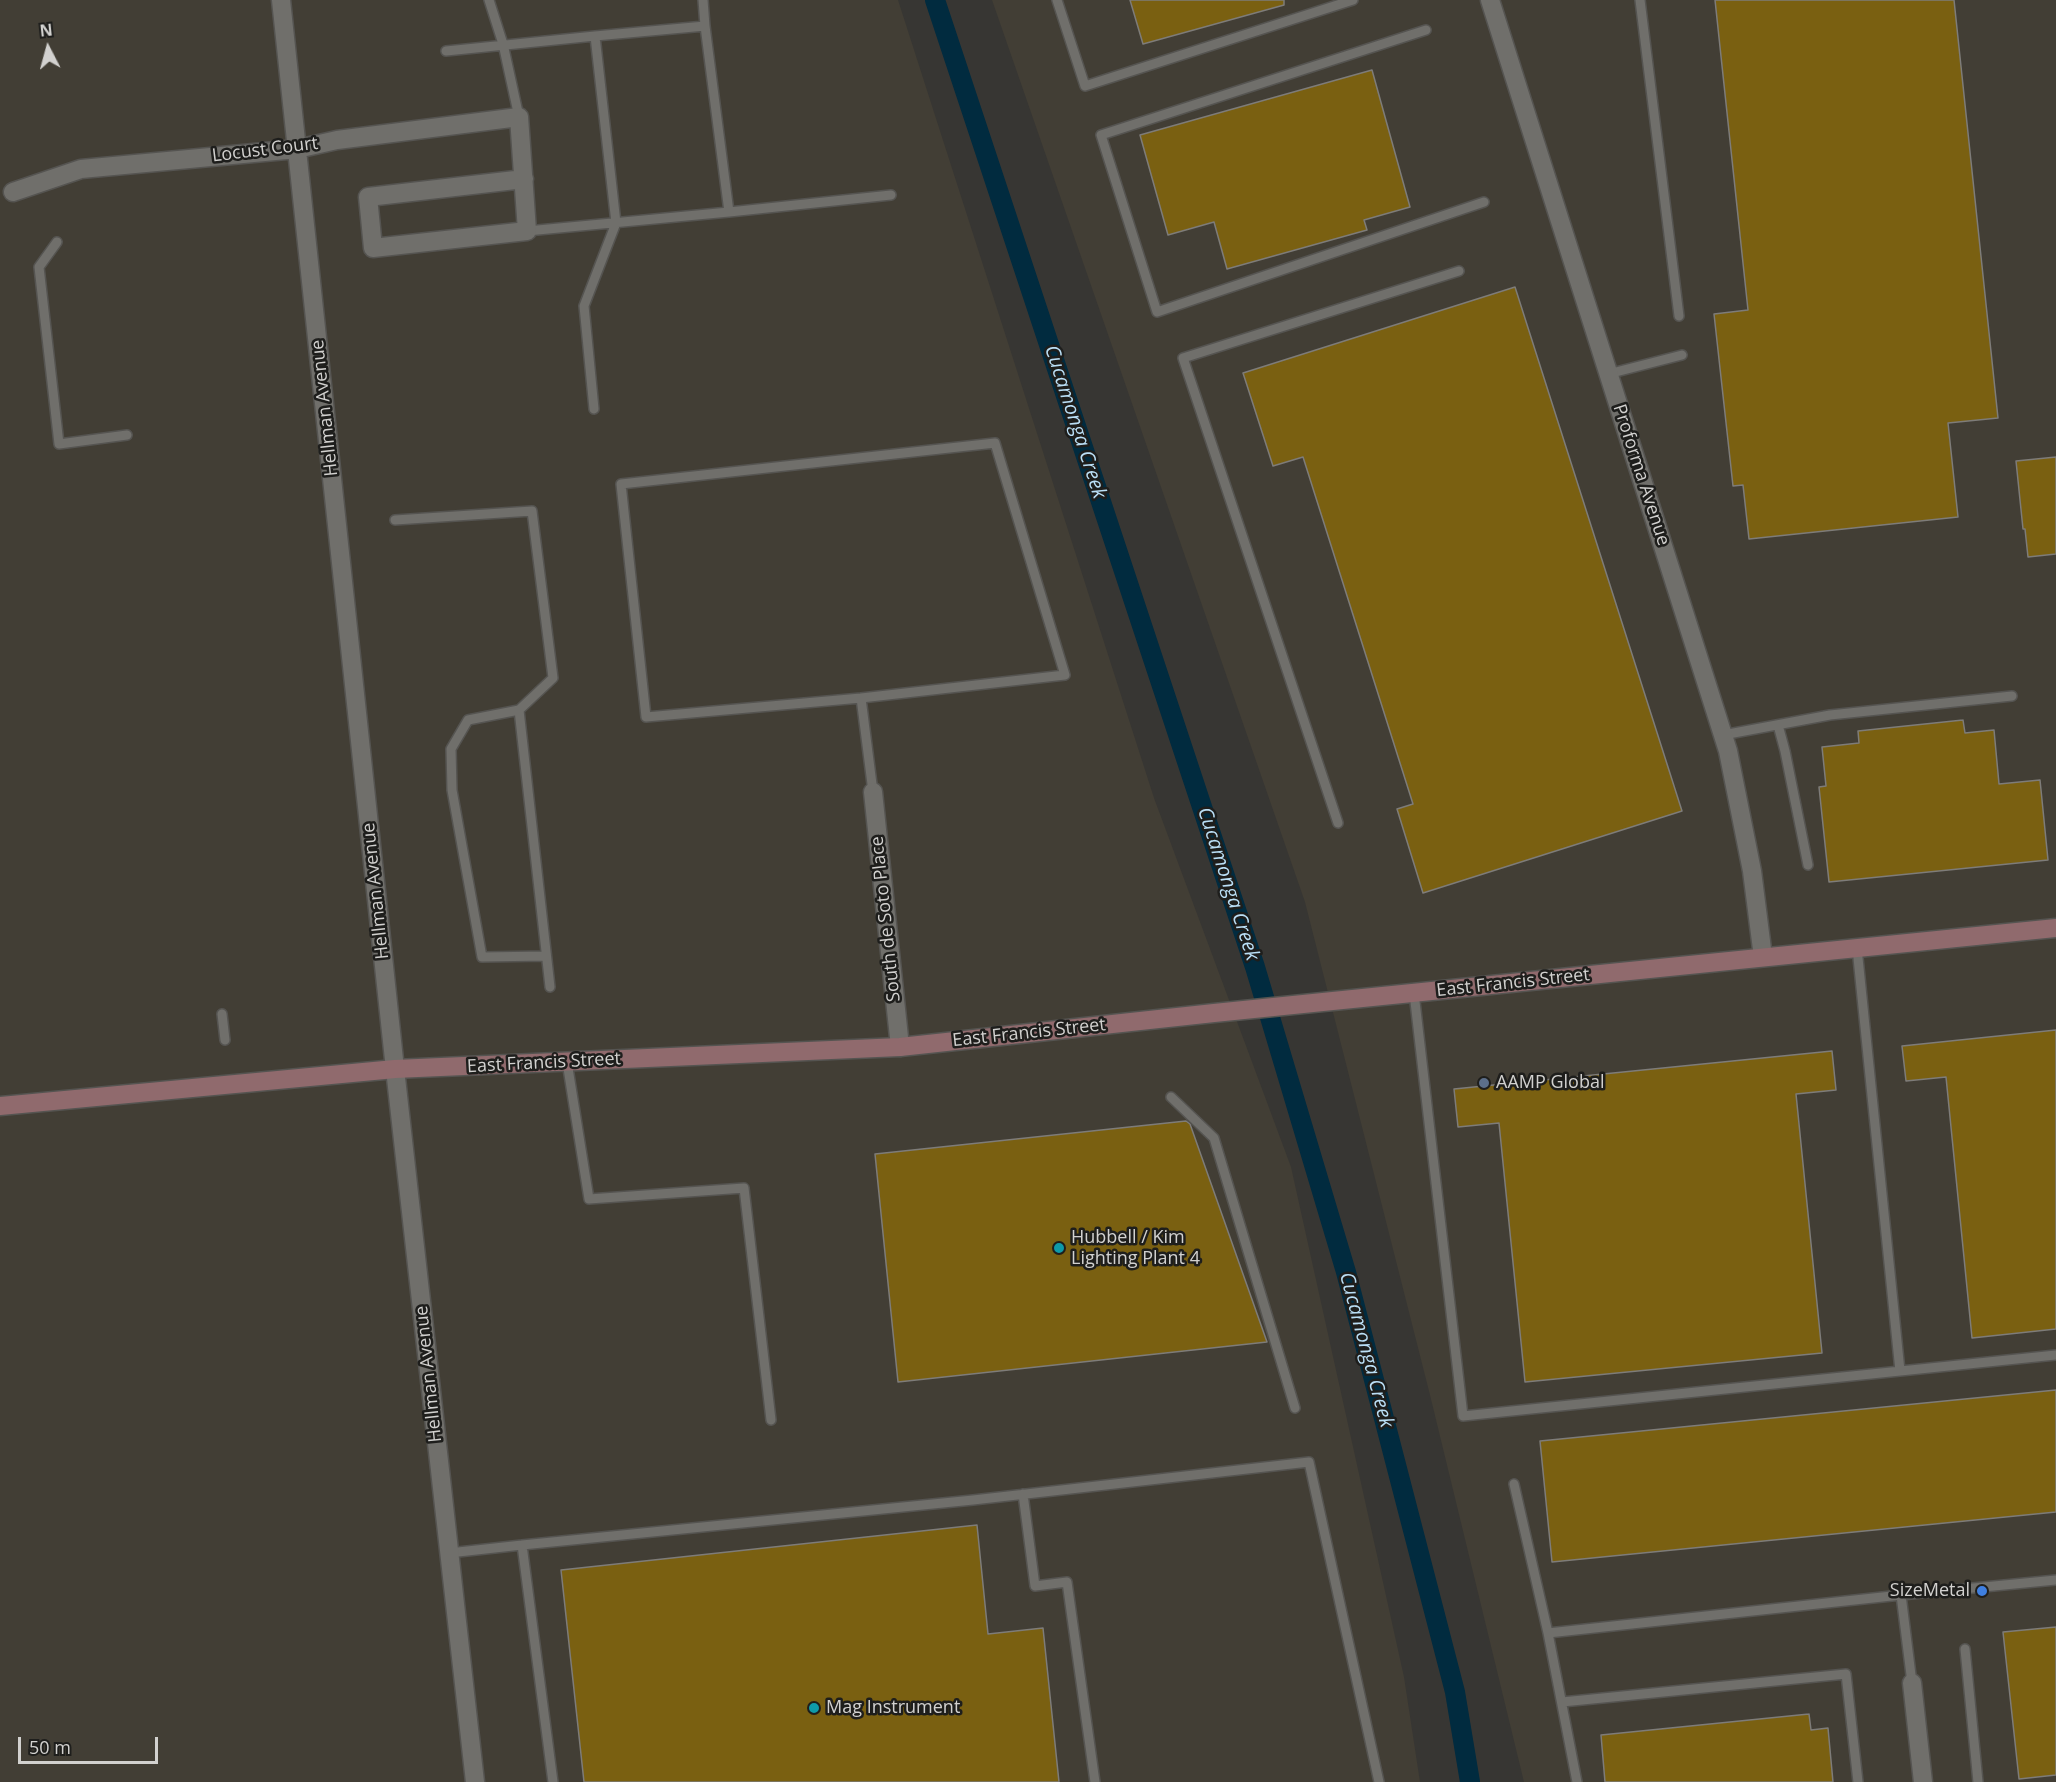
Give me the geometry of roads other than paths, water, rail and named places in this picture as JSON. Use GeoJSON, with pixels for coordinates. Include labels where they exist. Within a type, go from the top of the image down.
{"type":"FeatureCollection","features":[{"type":"Feature","properties":{"kind":"street","name":"Hellman Avenue"},"geometry":{"type":"LineString","coordinates":[[281,0],[395,1069],[475,1782]]}},
{"type":"Feature","properties":{"kind":"street","name":"Proforma Avenue"},"geometry":{"type":"LineString","coordinates":[[1490,0],[1728,751],[1752,871],[1763,957]]}},
{"type":"Feature","properties":{"kind":"street","name":"Locust Court"},"geometry":{"type":"LineString","coordinates":[[13,192],[81,169],[297,149],[337,140],[519,117]]}},
{"type":"Feature","properties":{"kind":"street"},"geometry":{"type":"LineString","coordinates":[[519,117],[524,179],[527,231],[373,248],[369,197],[524,179]]}},
{"type":"Feature","properties":{"kind":"street","name":"South de Soto Place"},"geometry":{"type":"LineString","coordinates":[[873,792],[900,1047]]}},
{"type":"Feature","properties":{"kind":"street","name":"East Francis Street"},"geometry":{"type":"LineString","coordinates":[[0,1106],[395,1069],[900,1047],[2056,928]]}},
{"type":"Feature","properties":{"kind":"street"},"geometry":{"type":"LineString","coordinates":[[1912,1683],[1923,1782]]}},
{"type":"Feature","properties":{"kind":"lane"},"geometry":{"type":"LineString","coordinates":[[489,0],[503,44],[519,117]]}},
{"type":"Feature","properties":{"kind":"lane"},"geometry":{"type":"LineString","coordinates":[[703,0],[729,212]]}},
{"type":"Feature","properties":{"kind":"lane"},"geometry":{"type":"LineString","coordinates":[[1057,0],[1084,86],[1353,0]]}},
{"type":"Feature","properties":{"kind":"lane"},"geometry":{"type":"LineString","coordinates":[[1640,0],[1679,316]]}},
{"type":"Feature","properties":{"kind":"lane"},"geometry":{"type":"LineString","coordinates":[[446,51],[705,26]]}},
{"type":"Feature","properties":{"kind":"lane"},"geometry":{"type":"LineString","coordinates":[[1426,30],[1101,135],[1157,312],[1484,202]]}},
{"type":"Feature","properties":{"kind":"lane"},"geometry":{"type":"LineString","coordinates":[[594,409],[584,306],[616,223],[595,36]]}},
{"type":"Feature","properties":{"kind":"lane"},"geometry":{"type":"LineString","coordinates":[[527,231],[891,195]]}},
{"type":"Feature","properties":{"kind":"lane"},"geometry":{"type":"LineString","coordinates":[[57,242],[39,267],[59,444],[127,435]]}},
{"type":"Feature","properties":{"kind":"lane"},"geometry":{"type":"LineString","coordinates":[[1338,824],[1183,358],[1459,271]]}},
{"type":"Feature","properties":{"kind":"lane"},"geometry":{"type":"LineString","coordinates":[[1608,374],[1682,355]]}},
{"type":"Feature","properties":{"kind":"lane"},"geometry":{"type":"LineString","coordinates":[[995,443],[1065,675],[861,698],[646,717],[621,484],[995,443]]}},
{"type":"Feature","properties":{"kind":"lane"},"geometry":{"type":"LineString","coordinates":[[395,520],[532,511],[553,678],[519,710],[468,720],[452,749],[453,790],[482,957],[546,956]]}},
{"type":"Feature","properties":{"kind":"lane"},"geometry":{"type":"LineString","coordinates":[[1723,735],[1830,715],[2012,696]]}},
{"type":"Feature","properties":{"kind":"lane"},"geometry":{"type":"LineString","coordinates":[[861,698],[873,792]]}},
{"type":"Feature","properties":{"kind":"lane"},"geometry":{"type":"LineString","coordinates":[[519,710],[550,987]]}},
{"type":"Feature","properties":{"kind":"lane"},"geometry":{"type":"LineString","coordinates":[[1778,725],[1808,865]]}},
{"type":"Feature","properties":{"kind":"lane"},"geometry":{"type":"LineString","coordinates":[[1857,948],[1900,1371]]}},
{"type":"Feature","properties":{"kind":"lane"},"geometry":{"type":"LineString","coordinates":[[1414,993],[1463,1416],[2056,1355]]}},
{"type":"Feature","properties":{"kind":"lane"},"geometry":{"type":"LineString","coordinates":[[222,1014],[225,1040]]}},
{"type":"Feature","properties":{"kind":"lane"},"geometry":{"type":"LineString","coordinates":[[567,1062],[589,1199],[744,1188],[771,1420]]}},
{"type":"Feature","properties":{"kind":"lane"},"geometry":{"type":"LineString","coordinates":[[1171,1097],[1214,1138],[1295,1408]]}},
{"type":"Feature","properties":{"kind":"lane"},"geometry":{"type":"LineString","coordinates":[[449,1552],[1023,1494],[1309,1462],[1379,1782]]}},
{"type":"Feature","properties":{"kind":"lane"},"geometry":{"type":"LineString","coordinates":[[1514,1484],[1548,1633],[1577,1782]]}},
{"type":"Feature","properties":{"kind":"lane"},"geometry":{"type":"LineString","coordinates":[[1023,1494],[1035,1586],[1067,1582],[1095,1782]]}},
{"type":"Feature","properties":{"kind":"lane"},"geometry":{"type":"LineString","coordinates":[[522,1545],[553,1782]]}},
{"type":"Feature","properties":{"kind":"lane"},"geometry":{"type":"LineString","coordinates":[[1548,1633],[2056,1580]]}},
{"type":"Feature","properties":{"kind":"lane"},"geometry":{"type":"LineString","coordinates":[[1901,1595],[1912,1683]]}},
{"type":"Feature","properties":{"kind":"lane"},"geometry":{"type":"LineString","coordinates":[[1965,1649],[1978,1782]]}},
{"type":"Feature","properties":{"kind":"lane"},"geometry":{"type":"LineString","coordinates":[[1562,1702],[1846,1674],[1858,1782]]}},
{"type":"Feature","properties":{"kind":"waterway","name":"Cucamonga Creek"},"geometry":{"type":"LineString","coordinates":[[935,0],[1255,967],[1346,1272],[1455,1692],[1470,1782]]}},
{"type":"Feature","properties":{"kind":"place","name":"AAMP Global"},"geometry":{"type":"Point","coordinates":[1484,1083]}},
{"type":"Feature","properties":{"kind":"place","name":"Hubbell / Kim Lighting Plant 4"},"geometry":{"type":"Point","coordinates":[1059,1248]}},
{"type":"Feature","properties":{"kind":"place","name":"SizeMetal"},"geometry":{"type":"Point","coordinates":[1982,1591]}},
{"type":"Feature","properties":{"kind":"place","name":"Mag Instrument"},"geometry":{"type":"Point","coordinates":[814,1708]}}]}
